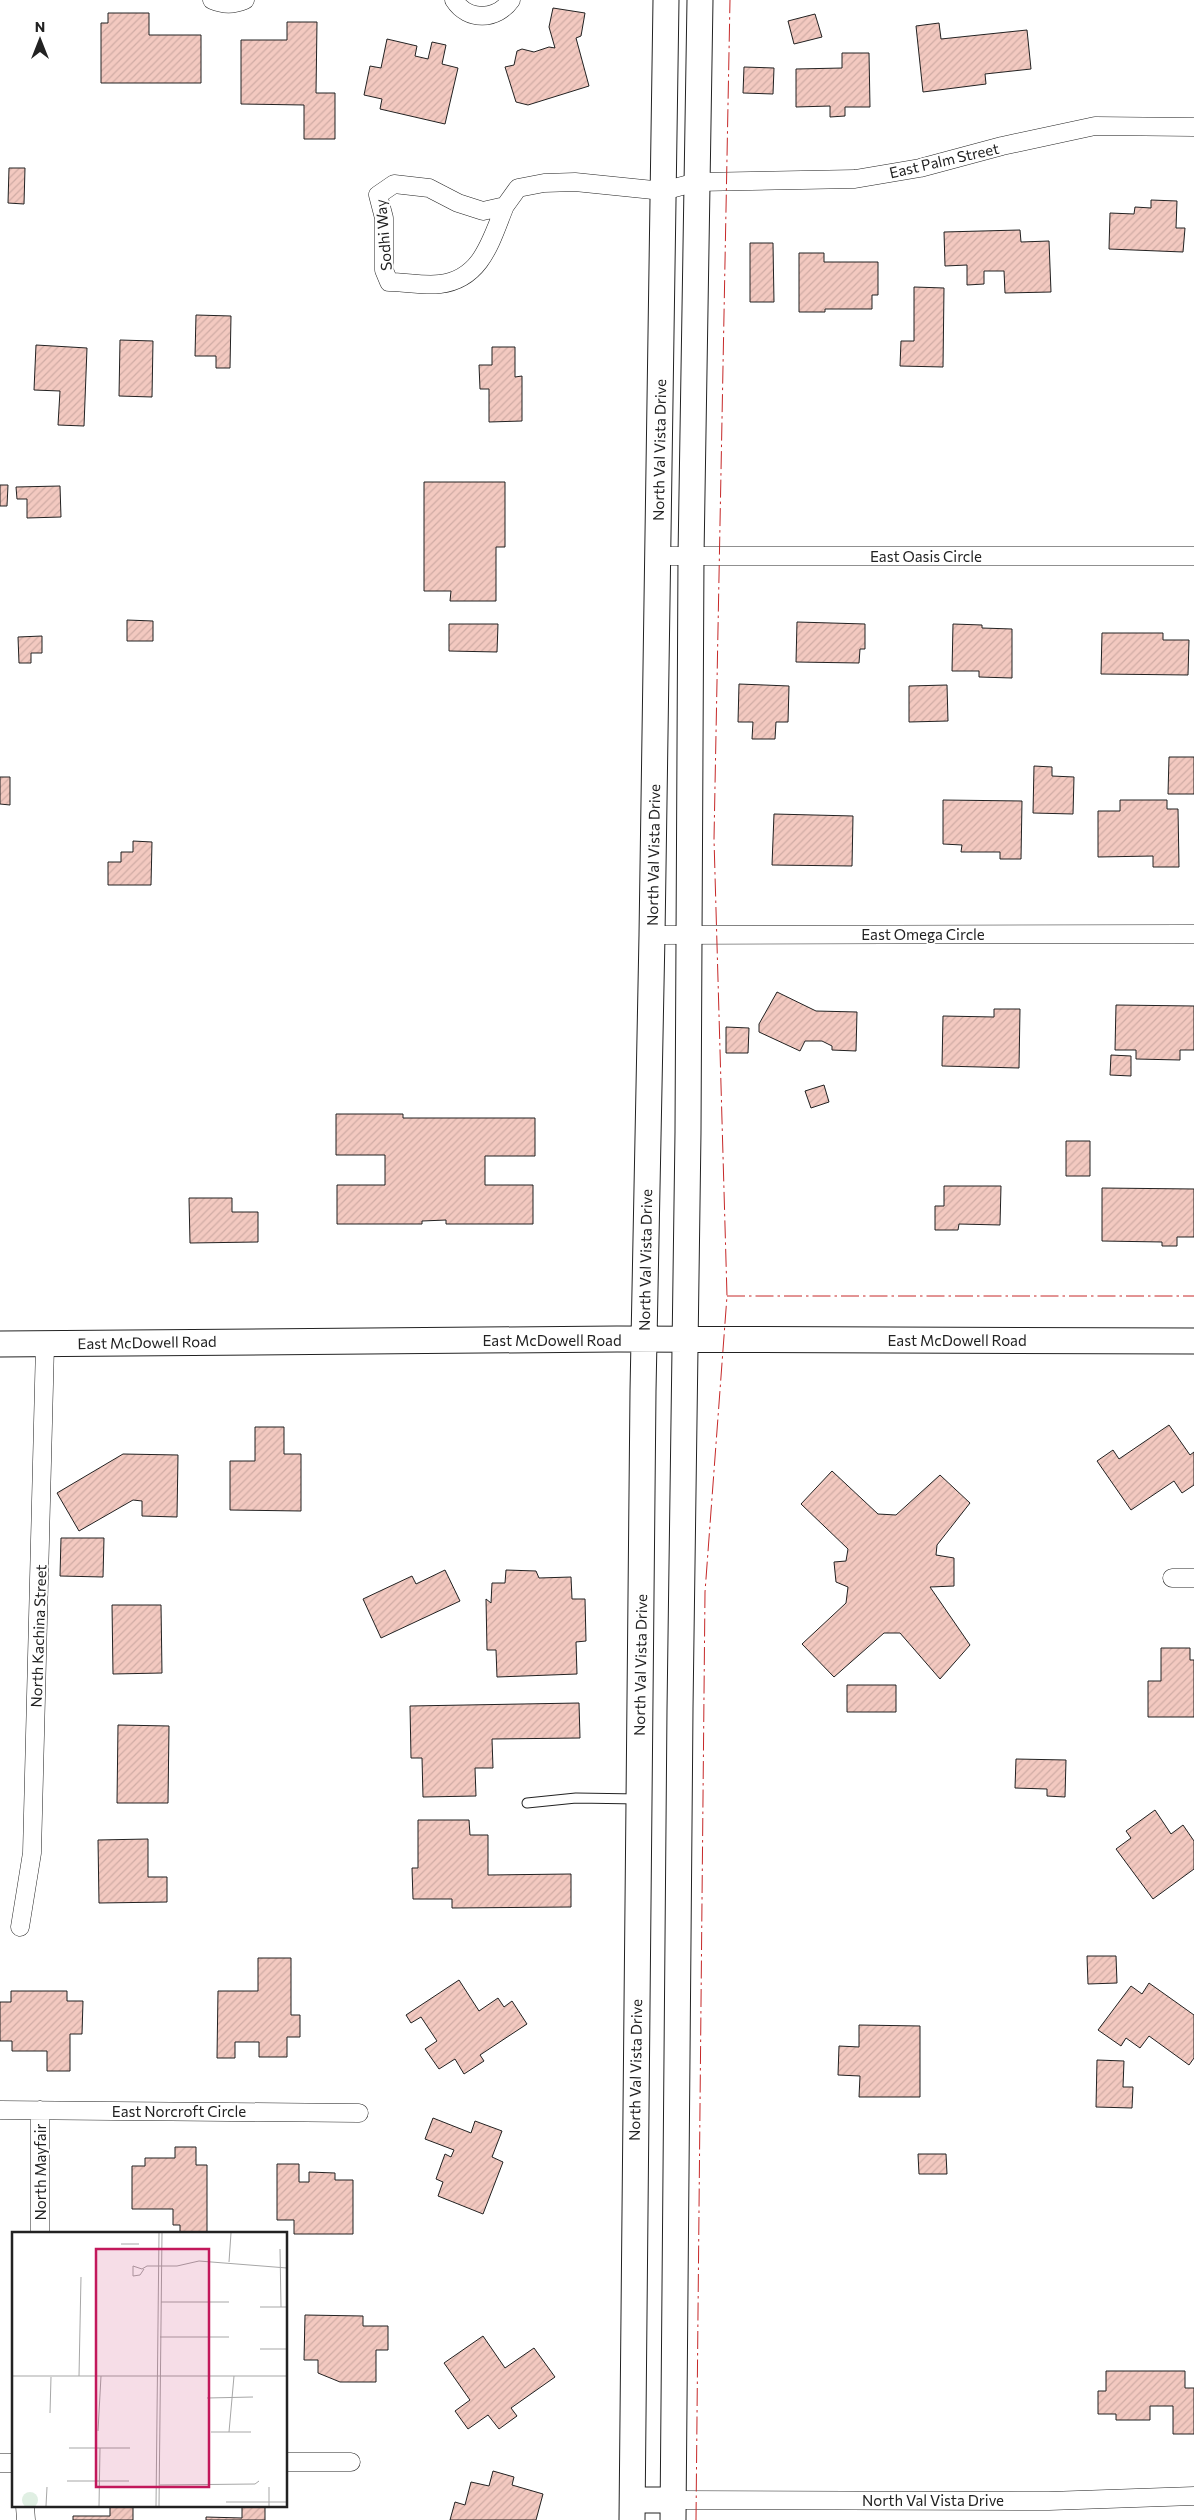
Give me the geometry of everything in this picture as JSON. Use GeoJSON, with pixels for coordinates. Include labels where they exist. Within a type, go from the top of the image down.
{"type":"FeatureCollection","features":[{"type":"Feature","properties":{"kind":"main road","name":"North Val Vista Drive"},"geometry":{"type":"LineString","coordinates":[[632,2510],[644,1339],[666,0]]}},
{"type":"Feature","properties":{"kind":"main road"},"geometry":{"type":"LineString","coordinates":[[632,2510],[673,2510],[679,1798],[686,1339],[692,556],[700,0]]}},
{"type":"Feature","properties":{"kind":"main road","name":"East McDowell Road"},"geometry":{"type":"LineString","coordinates":[[0,1344],[644,1339],[1194,1341]]}},
{"type":"Feature","properties":{"kind":"main road"},"geometry":{"type":"LineString","coordinates":[[639,1799],[679,1798]]}},
{"type":"Feature","properties":{"kind":"main road"},"geometry":{"type":"LineString","coordinates":[[636,2064],[677,2064]]}},
{"type":"Feature","properties":{"kind":"main road"},"geometry":{"type":"LineString","coordinates":[[633,2436],[674,2436]]}},
{"type":"Feature","properties":{"kind":"street"},"geometry":{"type":"LineString","coordinates":[[212,0],[224,4],[236,4],[245,0]]}},
{"type":"Feature","properties":{"kind":"street"},"geometry":{"type":"LineString","coordinates":[[454,0],[466,12],[476,16],[498,13],[511,0]]}},
{"type":"Feature","properties":{"kind":"street","name":"East Palm Street"},"geometry":{"type":"LineString","coordinates":[[663,191],[697,182],[855,179],[920,168],[1002,146],[1095,126],[1194,127]]}},
{"type":"Feature","properties":{"kind":"street","name":"Sodhi Way"},"geometry":{"type":"LineString","coordinates":[[504,206],[483,212],[458,203],[429,188],[394,184],[378,195],[384,218],[384,270],[390,282],[439,284],[463,278],[482,260],[504,206],[518,188],[544,183],[575,182],[663,191]]}},
{"type":"Feature","properties":{"kind":"street","name":"East Oasis Circle"},"geometry":{"type":"LineString","coordinates":[[657,556],[1194,556]]}},
{"type":"Feature","properties":{"kind":"street","name":"East Omega Circle"},"geometry":{"type":"LineString","coordinates":[[652,935],[1194,934]]}},
{"type":"Feature","properties":{"kind":"street","name":"North Kachina Street"},"geometry":{"type":"LineString","coordinates":[[20,1927],[32,1852],[45,1345]]}},
{"type":"Feature","properties":{"kind":"street"},"geometry":{"type":"LineString","coordinates":[[1172,1578],[1194,1578]]}},
{"type":"Feature","properties":{"kind":"street","name":"East Norcroft Circle"},"geometry":{"type":"LineString","coordinates":[[0,2110],[358,2113]]}},
{"type":"Feature","properties":{"kind":"street","name":"North Mayfair"},"geometry":{"type":"LineString","coordinates":[[40,2110],[40,2232]]}},
{"type":"Feature","properties":{"kind":"street"},"geometry":{"type":"LineString","coordinates":[[288,2462],[352,2462]]}},
{"type":"Feature","properties":{"kind":"street","name":"North Val Vista Drive"},"geometry":{"type":"LineString","coordinates":[[673,2510],[1194,2496]]}},
{"type":"Feature","properties":{"kind":"lane"},"geometry":{"type":"LineString","coordinates":[[527,1803],[576,1798],[639,1799]]}},
{"type":"Feature","properties":{"kind":"building"},"geometry":{"type":"Polygon","coordinates":[[[553,8],[585,13],[581,36],[576,38],[589,86],[528,105],[516,102],[505,67],[514,65],[517,51],[522,49],[534,52],[549,47],[555,48],[549,27],[553,8]]]}},
{"type":"Feature","properties":{"kind":"building"},"geometry":{"type":"Polygon","coordinates":[[[108,13],[149,13],[149,35],[201,35],[201,83],[101,83],[101,23],[108,23],[108,13]]]}},
{"type":"Feature","properties":{"kind":"building"},"geometry":{"type":"Polygon","coordinates":[[[815,14],[822,37],[794,44],[788,21],[815,14]]]}},
{"type":"Feature","properties":{"kind":"building"},"geometry":{"type":"Polygon","coordinates":[[[287,22],[317,22],[316,93],[335,93],[335,139],[304,139],[304,105],[241,104],[241,40],[287,40],[287,22]]]}},
{"type":"Feature","properties":{"kind":"building"},"geometry":{"type":"Polygon","coordinates":[[[939,23],[941,39],[1027,30],[1031,69],[985,74],[986,84],[923,92],[916,26],[939,23]]]}},
{"type":"Feature","properties":{"kind":"building"},"geometry":{"type":"Polygon","coordinates":[[[387,39],[417,46],[415,56],[428,59],[432,42],[446,45],[442,64],[458,68],[445,124],[380,109],[382,99],[364,95],[370,66],[381,68],[387,39]]]}},
{"type":"Feature","properties":{"kind":"building"},"geometry":{"type":"Polygon","coordinates":[[[842,53],[869,53],[870,107],[845,107],[845,116],[830,117],[830,106],[796,107],[796,69],[842,68],[842,53]]]}},
{"type":"Feature","properties":{"kind":"building"},"geometry":{"type":"Polygon","coordinates":[[[744,67],[774,68],[773,94],[743,93],[744,67]]]}},
{"type":"Feature","properties":{"kind":"building"},"geometry":{"type":"Polygon","coordinates":[[[9,168],[25,168],[24,204],[8,203],[9,168]]]}},
{"type":"Feature","properties":{"kind":"building"},"geometry":{"type":"Polygon","coordinates":[[[1151,200],[1177,201],[1176,228],[1185,228],[1183,252],[1109,249],[1110,213],[1134,214],[1135,207],[1151,208],[1151,200]]]}},
{"type":"Feature","properties":{"kind":"building"},"geometry":{"type":"Polygon","coordinates":[[[1020,230],[1021,242],[1049,241],[1051,292],[1005,293],[1004,271],[984,271],[984,284],[967,285],[967,265],[945,266],[944,232],[1020,230]]]}},
{"type":"Feature","properties":{"kind":"building"},"geometry":{"type":"Polygon","coordinates":[[[750,243],[773,243],[774,302],[750,302],[750,243]]]}},
{"type":"Feature","properties":{"kind":"building"},"geometry":{"type":"Polygon","coordinates":[[[799,253],[824,253],[824,262],[878,262],[878,295],[872,295],[872,309],[825,309],[825,312],[799,312],[799,253]]]}},
{"type":"Feature","properties":{"kind":"building"},"geometry":{"type":"Polygon","coordinates":[[[914,287],[944,288],[943,367],[900,366],[901,341],[914,341],[914,287]]]}},
{"type":"Feature","properties":{"kind":"building"},"geometry":{"type":"Polygon","coordinates":[[[196,315],[231,316],[230,368],[216,368],[216,356],[195,356],[196,315]]]}},
{"type":"Feature","properties":{"kind":"building"},"geometry":{"type":"Polygon","coordinates":[[[120,340],[153,341],[152,397],[119,396],[120,340]]]}},
{"type":"Feature","properties":{"kind":"building"},"geometry":{"type":"Polygon","coordinates":[[[36,345],[87,348],[84,426],[58,425],[60,391],[34,390],[36,345]]]}},
{"type":"Feature","properties":{"kind":"building"},"geometry":{"type":"Polygon","coordinates":[[[492,347],[515,347],[515,377],[522,376],[522,421],[489,422],[489,389],[480,389],[479,365],[492,365],[492,347]]]}},
{"type":"Feature","properties":{"kind":"building"},"geometry":{"type":"Polygon","coordinates":[[[424,482],[505,482],[505,547],[496,547],[496,601],[450,601],[451,591],[424,591],[424,482]]]}},
{"type":"Feature","properties":{"kind":"building"},"geometry":{"type":"Polygon","coordinates":[[[0,485],[8,485],[7,506],[0,506],[0,485]]]}},
{"type":"Feature","properties":{"kind":"building"},"geometry":{"type":"Polygon","coordinates":[[[60,486],[61,517],[27,518],[27,499],[17,499],[16,487],[60,486]]]}},
{"type":"Feature","properties":{"kind":"building"},"geometry":{"type":"Polygon","coordinates":[[[127,620],[153,621],[153,641],[127,641],[127,620]]]}},
{"type":"Feature","properties":{"kind":"building"},"geometry":{"type":"Polygon","coordinates":[[[797,622],[865,624],[865,649],[860,649],[859,663],[796,662],[797,622]]]}},
{"type":"Feature","properties":{"kind":"building"},"geometry":{"type":"Polygon","coordinates":[[[449,624],[498,624],[497,652],[449,651],[449,624]]]}},
{"type":"Feature","properties":{"kind":"building"},"geometry":{"type":"Polygon","coordinates":[[[953,624],[982,625],[982,628],[1012,629],[1012,678],[979,677],[979,671],[952,671],[953,624]]]}},
{"type":"Feature","properties":{"kind":"building"},"geometry":{"type":"Polygon","coordinates":[[[1102,633],[1163,633],[1163,640],[1189,640],[1188,675],[1101,674],[1102,633]]]}},
{"type":"Feature","properties":{"kind":"building"},"geometry":{"type":"Polygon","coordinates":[[[42,636],[42,653],[31,653],[31,663],[19,663],[18,637],[42,636]]]}},
{"type":"Feature","properties":{"kind":"building"},"geometry":{"type":"Polygon","coordinates":[[[739,684],[789,686],[788,722],[776,722],[775,739],[752,739],[753,722],[738,722],[739,684]]]}},
{"type":"Feature","properties":{"kind":"building"},"geometry":{"type":"Polygon","coordinates":[[[947,685],[948,721],[909,722],[909,686],[947,685]]]}},
{"type":"Feature","properties":{"kind":"building"},"geometry":{"type":"Polygon","coordinates":[[[1169,757],[1194,757],[1194,794],[1168,794],[1169,757]]]}},
{"type":"Feature","properties":{"kind":"building"},"geometry":{"type":"Polygon","coordinates":[[[1034,766],[1052,767],[1052,776],[1074,777],[1073,814],[1033,813],[1034,766]]]}},
{"type":"Feature","properties":{"kind":"building"},"geometry":{"type":"Polygon","coordinates":[[[0,777],[10,777],[10,805],[0,804],[0,777]]]}},
{"type":"Feature","properties":{"kind":"building"},"geometry":{"type":"Polygon","coordinates":[[[943,800],[1022,801],[1021,859],[1000,859],[1000,852],[961,852],[962,845],[943,844],[943,800]]]}},
{"type":"Feature","properties":{"kind":"building"},"geometry":{"type":"Polygon","coordinates":[[[1120,800],[1167,800],[1167,809],[1178,809],[1179,867],[1153,867],[1153,856],[1098,857],[1098,811],[1120,811],[1120,800]]]}},
{"type":"Feature","properties":{"kind":"building"},"geometry":{"type":"Polygon","coordinates":[[[774,814],[853,816],[852,866],[772,865],[774,814]]]}},
{"type":"Feature","properties":{"kind":"building"},"geometry":{"type":"Polygon","coordinates":[[[133,841],[152,842],[151,885],[108,885],[108,862],[121,862],[121,852],[133,852],[133,841]]]}},
{"type":"Feature","properties":{"kind":"building"},"geometry":{"type":"Polygon","coordinates":[[[777,992],[816,1011],[857,1012],[856,1051],[832,1050],[832,1046],[822,1041],[805,1041],[800,1051],[759,1032],[759,1024],[777,992]]]}},
{"type":"Feature","properties":{"kind":"building"},"geometry":{"type":"Polygon","coordinates":[[[1116,1005],[1194,1006],[1194,1050],[1180,1050],[1180,1060],[1136,1059],[1136,1050],[1115,1050],[1116,1005]]]}},
{"type":"Feature","properties":{"kind":"building"},"geometry":{"type":"Polygon","coordinates":[[[994,1009],[1020,1009],[1019,1068],[942,1066],[943,1016],[994,1017],[994,1009]]]}},
{"type":"Feature","properties":{"kind":"building"},"geometry":{"type":"Polygon","coordinates":[[[726,1027],[749,1028],[748,1053],[726,1053],[726,1027]]]}},
{"type":"Feature","properties":{"kind":"building"},"geometry":{"type":"Polygon","coordinates":[[[1111,1055],[1131,1056],[1131,1076],[1110,1075],[1111,1055]]]}},
{"type":"Feature","properties":{"kind":"building"},"geometry":{"type":"Polygon","coordinates":[[[824,1085],[829,1102],[811,1108],[805,1091],[824,1085]]]}},
{"type":"Feature","properties":{"kind":"building"},"geometry":{"type":"Polygon","coordinates":[[[336,1114],[403,1114],[403,1118],[535,1118],[535,1156],[485,1156],[485,1185],[533,1185],[533,1224],[446,1224],[446,1220],[422,1221],[422,1224],[337,1224],[337,1185],[385,1185],[385,1155],[336,1155],[336,1114]]]}},
{"type":"Feature","properties":{"kind":"building"},"geometry":{"type":"Polygon","coordinates":[[[1066,1141],[1090,1141],[1090,1176],[1066,1176],[1066,1141]]]}},
{"type":"Feature","properties":{"kind":"building"},"geometry":{"type":"Polygon","coordinates":[[[944,1186],[1001,1186],[1000,1225],[959,1224],[958,1230],[935,1230],[935,1206],[944,1206],[944,1186]]]}},
{"type":"Feature","properties":{"kind":"building"},"geometry":{"type":"Polygon","coordinates":[[[1102,1188],[1194,1189],[1194,1237],[1177,1237],[1177,1246],[1162,1246],[1162,1242],[1102,1241],[1102,1188]]]}},
{"type":"Feature","properties":{"kind":"building"},"geometry":{"type":"Polygon","coordinates":[[[189,1198],[232,1198],[232,1212],[258,1212],[258,1242],[190,1243],[189,1198]]]}},
{"type":"Feature","properties":{"kind":"building"},"geometry":{"type":"Polygon","coordinates":[[[1169,1425],[1190,1455],[1194,1452],[1194,1485],[1182,1493],[1174,1481],[1131,1510],[1097,1461],[1113,1450],[1119,1459],[1169,1425]]]}},
{"type":"Feature","properties":{"kind":"building"},"geometry":{"type":"Polygon","coordinates":[[[255,1427],[284,1427],[284,1454],[301,1454],[301,1511],[230,1510],[230,1461],[255,1461],[255,1427]]]}},
{"type":"Feature","properties":{"kind":"building"},"geometry":{"type":"Polygon","coordinates":[[[123,1454],[178,1455],[177,1517],[142,1516],[142,1501],[133,1500],[79,1531],[57,1493],[123,1454]]]}},
{"type":"Feature","properties":{"kind":"building"},"geometry":{"type":"Polygon","coordinates":[[[832,1471],[878,1514],[896,1515],[940,1475],[970,1503],[937,1545],[936,1555],[954,1558],[954,1586],[930,1587],[970,1645],[940,1679],[900,1633],[884,1633],[834,1677],[802,1644],[846,1603],[848,1587],[836,1582],[834,1562],[846,1561],[848,1549],[801,1504],[832,1471]]]}},
{"type":"Feature","properties":{"kind":"building"},"geometry":{"type":"Polygon","coordinates":[[[61,1538],[104,1538],[103,1577],[60,1576],[61,1538]]]}},
{"type":"Feature","properties":{"kind":"building"},"geometry":{"type":"Polygon","coordinates":[[[445,1570],[460,1601],[381,1638],[363,1599],[412,1576],[416,1584],[445,1570]]]}},
{"type":"Feature","properties":{"kind":"building"},"geometry":{"type":"Polygon","coordinates":[[[506,1570],[536,1571],[539,1578],[571,1577],[572,1599],[585,1599],[586,1641],[576,1642],[577,1674],[497,1677],[496,1650],[487,1650],[486,1599],[491,1603],[492,1583],[505,1583],[506,1570]]]}},
{"type":"Feature","properties":{"kind":"building"},"geometry":{"type":"Polygon","coordinates":[[[112,1605],[161,1605],[162,1673],[113,1674],[112,1605]]]}},
{"type":"Feature","properties":{"kind":"building"},"geometry":{"type":"Polygon","coordinates":[[[1161,1648],[1190,1648],[1190,1660],[1194,1660],[1194,1717],[1148,1717],[1148,1681],[1161,1681],[1161,1648]]]}},
{"type":"Feature","properties":{"kind":"building"},"geometry":{"type":"Polygon","coordinates":[[[847,1685],[896,1685],[896,1712],[847,1712],[847,1685]]]}},
{"type":"Feature","properties":{"kind":"building"},"geometry":{"type":"Polygon","coordinates":[[[579,1703],[580,1738],[492,1739],[493,1768],[475,1768],[476,1796],[423,1797],[422,1758],[411,1758],[410,1706],[579,1703]]]}},
{"type":"Feature","properties":{"kind":"building"},"geometry":{"type":"Polygon","coordinates":[[[118,1725],[169,1726],[168,1803],[117,1803],[118,1725]]]}},
{"type":"Feature","properties":{"kind":"building"},"geometry":{"type":"Polygon","coordinates":[[[1016,1759],[1066,1760],[1065,1797],[1047,1796],[1047,1789],[1015,1788],[1016,1759]]]}},
{"type":"Feature","properties":{"kind":"building"},"geometry":{"type":"Polygon","coordinates":[[[1155,1810],[1171,1834],[1183,1825],[1194,1841],[1194,1869],[1153,1899],[1116,1849],[1131,1838],[1126,1831],[1155,1810]]]}},
{"type":"Feature","properties":{"kind":"building"},"geometry":{"type":"Polygon","coordinates":[[[418,1820],[469,1820],[470,1835],[488,1835],[488,1875],[571,1874],[571,1907],[452,1908],[452,1899],[413,1899],[412,1868],[418,1868],[418,1820]]]}},
{"type":"Feature","properties":{"kind":"building"},"geometry":{"type":"Polygon","coordinates":[[[148,1839],[148,1877],[167,1877],[167,1902],[99,1903],[98,1840],[148,1839]]]}},
{"type":"Feature","properties":{"kind":"building"},"geometry":{"type":"Polygon","coordinates":[[[1087,1956],[1116,1956],[1117,1983],[1088,1984],[1087,1956]]]}},
{"type":"Feature","properties":{"kind":"building"},"geometry":{"type":"Polygon","coordinates":[[[258,1958],[291,1958],[291,2015],[300,2015],[300,2037],[287,2037],[287,2057],[259,2057],[259,2042],[235,2042],[235,2058],[217,2058],[218,1991],[258,1991],[258,1958]]]}},
{"type":"Feature","properties":{"kind":"building"},"geometry":{"type":"Polygon","coordinates":[[[459,1980],[479,2011],[498,1998],[504,2007],[512,2001],[527,2024],[480,2055],[484,2061],[464,2074],[455,2059],[439,2069],[425,2049],[437,2041],[421,2017],[411,2023],[406,2015],[459,1980]]]}},
{"type":"Feature","properties":{"kind":"building"},"geometry":{"type":"Polygon","coordinates":[[[1149,1983],[1194,2015],[1194,2058],[1189,2065],[1149,2036],[1140,2048],[1126,2038],[1121,2046],[1098,2030],[1131,1986],[1142,1994],[1149,1983]]]}},
{"type":"Feature","properties":{"kind":"building"},"geometry":{"type":"Polygon","coordinates":[[[11,1991],[67,1991],[67,2001],[83,2001],[82,2034],[70,2034],[70,2071],[47,2071],[47,2051],[12,2051],[12,2041],[0,2041],[0,2002],[11,2002],[11,1991]]]}},
{"type":"Feature","properties":{"kind":"building"},"geometry":{"type":"Polygon","coordinates":[[[859,2025],[920,2026],[920,2097],[859,2097],[860,2076],[838,2075],[839,2046],[859,2047],[859,2025]]]}},
{"type":"Feature","properties":{"kind":"building"},"geometry":{"type":"Polygon","coordinates":[[[1097,2060],[1124,2061],[1123,2087],[1133,2087],[1132,2108],[1096,2107],[1097,2060]]]}},
{"type":"Feature","properties":{"kind":"building"},"geometry":{"type":"Polygon","coordinates":[[[433,2118],[471,2133],[475,2121],[502,2131],[492,2157],[503,2162],[483,2214],[438,2196],[443,2182],[436,2179],[445,2154],[451,2157],[454,2150],[425,2139],[433,2118]]]}},
{"type":"Feature","properties":{"kind":"building"},"geometry":{"type":"Polygon","coordinates":[[[175,2147],[196,2147],[196,2165],[207,2165],[207,2232],[180,2232],[180,2225],[173,2225],[173,2209],[132,2209],[132,2166],[145,2166],[145,2158],[175,2158],[175,2147]]]}},
{"type":"Feature","properties":{"kind":"building"},"geometry":{"type":"Polygon","coordinates":[[[918,2154],[946,2154],[947,2174],[919,2174],[918,2154]]]}},
{"type":"Feature","properties":{"kind":"building"},"geometry":{"type":"Polygon","coordinates":[[[277,2164],[299,2164],[299,2182],[309,2182],[309,2172],[335,2173],[335,2180],[353,2180],[353,2234],[294,2234],[294,2220],[277,2220],[277,2164]]]}},
{"type":"Feature","properties":{"kind":"building"},"geometry":{"type":"Polygon","coordinates":[[[305,2315],[363,2316],[363,2326],[388,2326],[388,2350],[376,2350],[376,2382],[340,2382],[318,2373],[318,2360],[304,2360],[305,2315]]]}},
{"type":"Feature","properties":{"kind":"building"},"geometry":{"type":"Polygon","coordinates":[[[483,2336],[505,2368],[534,2348],[555,2377],[511,2408],[517,2416],[499,2429],[488,2415],[468,2429],[455,2411],[470,2400],[444,2363],[483,2336]]]}},
{"type":"Feature","properties":{"kind":"building"},"geometry":{"type":"Polygon","coordinates":[[[1106,2371],[1185,2371],[1185,2388],[1194,2388],[1194,2434],[1173,2434],[1173,2406],[1150,2406],[1150,2420],[1116,2420],[1116,2414],[1098,2414],[1098,2391],[1106,2391],[1106,2371]]]}},
{"type":"Feature","properties":{"kind":"building"},"geometry":{"type":"Polygon","coordinates":[[[493,2471],[514,2477],[512,2485],[543,2494],[536,2520],[450,2520],[455,2502],[465,2505],[471,2482],[489,2486],[493,2471]]]}},
{"type":"Feature","properties":{"kind":"building"},"geometry":{"type":"Polygon","coordinates":[[[110,2508],[133,2508],[133,2520],[73,2520],[73,2516],[110,2516],[110,2508]]]}},
{"type":"Feature","properties":{"kind":"building"},"geometry":{"type":"Polygon","coordinates":[[[242,2508],[265,2508],[265,2520],[206,2520],[206,2517],[242,2518],[242,2508]]]}},
{"type":"Feature","properties":{"kind":"power"},"geometry":{"type":"LineString","coordinates":[[696,2520],[705,1592],[727,1296],[714,839],[730,0]]}},
{"type":"Feature","properties":{"kind":"power"},"geometry":{"type":"LineString","coordinates":[[727,1296],[1194,1296]]}}]}
